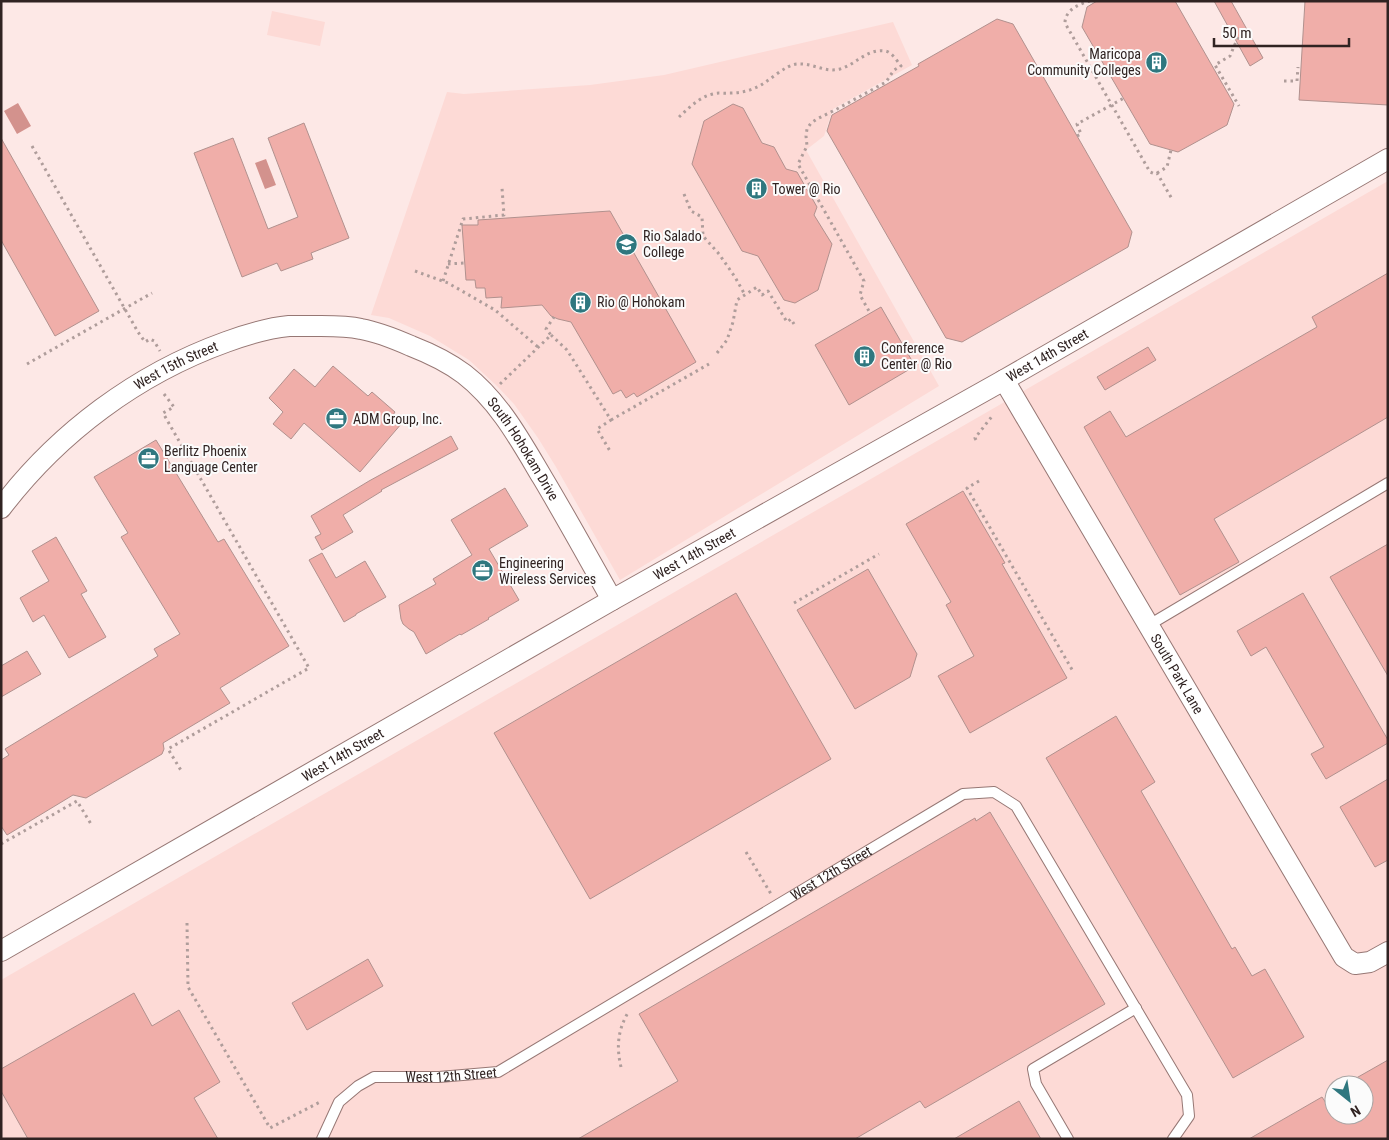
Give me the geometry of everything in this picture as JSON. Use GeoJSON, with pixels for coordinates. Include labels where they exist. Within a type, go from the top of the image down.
{"type":"FeatureCollection","features":[{"type":"Feature","properties":{"kind":"street","name":"West 14th Street"},"geometry":{"type":"LineString","coordinates":[[1,951],[612,600],[1004,380],[1388,159]]}},
{"type":"Feature","properties":{"kind":"street","name":"West 15th Street"},"geometry":{"type":"LineString","coordinates":[[1,508],[36,466],[61,441],[101,408],[168,367],[198,352],[243,336],[288,326],[341,326],[362,329],[394,339]]}},
{"type":"Feature","properties":{"kind":"street","name":"South Hohokam Drive"},"geometry":{"type":"LineString","coordinates":[[394,339],[433,355],[464,374],[492,400],[514,430],[612,600]]}},
{"type":"Feature","properties":{"kind":"street","name":"South Park Lane"},"geometry":{"type":"LineString","coordinates":[[1004,380],[1344,957],[1355,964],[1370,962],[1388,952]]}},
{"type":"Feature","properties":{"kind":"lane"},"geometry":{"type":"LineString","coordinates":[[1149,625],[1388,483]]}},
{"type":"Feature","properties":{"kind":"lane","name":"West 12th Street"},"geometry":{"type":"LineString","coordinates":[[322,1139],[339,1102],[358,1086],[374,1077],[439,1078],[498,1072],[963,794],[994,792],[1016,806],[1187,1095],[1189,1116],[1173,1139]]}},
{"type":"Feature","properties":{"kind":"lane"},"geometry":{"type":"LineString","coordinates":[[1068,1139],[1036,1084],[1033,1069],[1136,1008]]}},
{"type":"Feature","properties":{"kind":"path"},"geometry":{"type":"LineString","coordinates":[[1090,1],[1084,2],[1068,12],[1065,23],[1110,105],[1150,172],[1155,174],[1167,167],[1171,150]]}},
{"type":"Feature","properties":{"kind":"path"},"geometry":{"type":"LineString","coordinates":[[1238,37],[1230,56],[1215,65],[1238,106]]}},
{"type":"Feature","properties":{"kind":"path"},"geometry":{"type":"LineString","coordinates":[[679,117],[702,98],[714,93],[743,92],[756,88],[770,81],[782,70],[792,65],[799,64],[820,69],[838,70],[849,66],[868,54],[884,50],[890,52],[902,66],[894,70],[886,82],[811,123],[807,129],[806,136],[808,146],[798,164],[864,281],[860,295],[870,313]]}},
{"type":"Feature","properties":{"kind":"path"},"geometry":{"type":"LineString","coordinates":[[1284,81],[1297,81],[1298,67]]}},
{"type":"Feature","properties":{"kind":"path"},"geometry":{"type":"LineString","coordinates":[[1077,136],[1082,134],[1076,124],[1124,98]]}},
{"type":"Feature","properties":{"kind":"path"},"geometry":{"type":"LineString","coordinates":[[32,146],[145,342],[150,339],[154,340],[160,351]]}},
{"type":"Feature","properties":{"kind":"path"},"geometry":{"type":"LineString","coordinates":[[1157,173],[1172,198]]}},
{"type":"Feature","properties":{"kind":"path"},"geometry":{"type":"LineString","coordinates":[[443,281],[463,219],[504,216],[502,188]]}},
{"type":"Feature","properties":{"kind":"path"},"geometry":{"type":"LineString","coordinates":[[684,194],[691,211],[702,217],[703,236],[719,254],[745,295]]}},
{"type":"Feature","properties":{"kind":"path"},"geometry":{"type":"LineString","coordinates":[[448,264],[465,263]]}},
{"type":"Feature","properties":{"kind":"path"},"geometry":{"type":"LineString","coordinates":[[416,271],[443,281],[495,310],[538,348]]}},
{"type":"Feature","properties":{"kind":"path"},"geometry":{"type":"LineString","coordinates":[[716,352],[726,340],[733,322],[737,300],[757,287],[762,295],[768,291],[787,322],[791,319],[794,324]]}},
{"type":"Feature","properties":{"kind":"path"},"geometry":{"type":"LineString","coordinates":[[27,364],[152,293]]}},
{"type":"Feature","properties":{"kind":"path"},"geometry":{"type":"LineString","coordinates":[[554,317],[546,329],[567,350],[611,420]]}},
{"type":"Feature","properties":{"kind":"path"},"geometry":{"type":"LineString","coordinates":[[500,384],[551,335]]}},
{"type":"Feature","properties":{"kind":"path"},"geometry":{"type":"LineString","coordinates":[[610,451],[597,429],[709,364]]}},
{"type":"Feature","properties":{"kind":"path"},"geometry":{"type":"LineString","coordinates":[[164,394],[174,407],[163,413],[309,668],[168,749],[182,772]]}},
{"type":"Feature","properties":{"kind":"path"},"geometry":{"type":"LineString","coordinates":[[976,440],[975,438],[993,415]]}},
{"type":"Feature","properties":{"kind":"path"},"geometry":{"type":"LineString","coordinates":[[979,481],[967,488],[1074,674]]}},
{"type":"Feature","properties":{"kind":"path"},"geometry":{"type":"LineString","coordinates":[[794,603],[879,554]]}},
{"type":"Feature","properties":{"kind":"path"},"geometry":{"type":"LineString","coordinates":[[1,844],[77,801],[91,824]]}},
{"type":"Feature","properties":{"kind":"path"},"geometry":{"type":"LineString","coordinates":[[746,852],[772,897]]}},
{"type":"Feature","properties":{"kind":"path"},"geometry":{"type":"LineString","coordinates":[[187,924],[188,987],[270,1128],[320,1102]]}},
{"type":"Feature","properties":{"kind":"path"},"geometry":{"type":"LineString","coordinates":[[621,1067],[618,1052],[619,1036],[623,1022],[632,1006]]}},
{"type":"Feature","properties":{"kind":"shaded area"},"geometry":{"type":"Polygon","coordinates":[[[272,11],[325,22],[320,46],[267,35],[272,11]]]}},
{"type":"Feature","properties":{"kind":"shaded area","name":"Rio Salado College"},"geometry":{"type":"Polygon","coordinates":[[[893,22],[912,65],[833,109],[824,136],[806,150],[939,386],[620,580],[556,467],[514,404],[469,360],[430,336],[389,318],[371,315],[447,92],[464,94],[590,85],[664,75],[893,22]]]}},
{"type":"Feature","properties":{"kind":"shaded area"},"geometry":{"type":"Polygon","coordinates":[[[18,103],[31,126],[17,134],[4,111],[18,103]]]}},
{"type":"Feature","properties":{"kind":"shaded area"},"geometry":{"type":"Polygon","coordinates":[[[266,159],[276,185],[265,189],[255,163],[266,159]]]}},
{"type":"Feature","properties":{"kind":"shaded area"},"geometry":{"type":"Polygon","coordinates":[[[1388,181],[1388,1139],[1,1139],[1,980],[1388,181]]]}},
{"type":"Feature","properties":{"kind":"building","name":"Maricopa Community Colleges"},"geometry":{"type":"Polygon","coordinates":[[[1097,1],[1175,1],[1234,104],[1227,125],[1178,152],[1150,144],[1082,27],[1087,7],[1097,1]]]}},
{"type":"Feature","properties":{"kind":"building"},"geometry":{"type":"Polygon","coordinates":[[[1214,1],[1231,1],[1263,58],[1250,66],[1214,1]]]}},
{"type":"Feature","properties":{"kind":"building"},"geometry":{"type":"Polygon","coordinates":[[[1305,1],[1388,1],[1388,105],[1299,100],[1305,1]]]}},
{"type":"Feature","properties":{"kind":"building"},"geometry":{"type":"Polygon","coordinates":[[[997,19],[1013,24],[1132,232],[1128,247],[962,342],[946,338],[827,131],[832,115],[997,19]]]}},
{"type":"Feature","properties":{"kind":"building","name":"Tower @ Rio"},"geometry":{"type":"Polygon","coordinates":[[[733,104],[743,108],[762,143],[774,147],[786,169],[797,172],[817,207],[814,215],[832,244],[818,290],[795,303],[784,300],[758,256],[742,251],[692,164],[704,121],[733,104]]]}},
{"type":"Feature","properties":{"kind":"building"},"geometry":{"type":"Polygon","coordinates":[[[304,123],[349,238],[311,253],[313,259],[281,271],[277,263],[242,277],[194,153],[233,138],[268,229],[298,217],[268,138],[304,123]]]}},
{"type":"Feature","properties":{"kind":"building"},"geometry":{"type":"Polygon","coordinates":[[[1,138],[99,311],[55,336],[1,240],[1,138]]]}},
{"type":"Feature","properties":{"kind":"building","name":"Rio @ Hohokam"},"geometry":{"type":"Polygon","coordinates":[[[610,211],[696,362],[637,397],[634,393],[626,398],[621,390],[613,394],[571,322],[551,316],[542,305],[501,308],[502,297],[486,298],[485,288],[476,288],[475,280],[466,280],[462,225],[478,225],[478,220],[610,211]]]}},
{"type":"Feature","properties":{"kind":"building"},"geometry":{"type":"Polygon","coordinates":[[[1388,273],[1388,417],[1214,519],[1239,562],[1180,595],[1084,427],[1110,411],[1126,437],[1317,327],[1312,317],[1388,273]]]}},
{"type":"Feature","properties":{"kind":"building","name":"Conference Center @ Rio"},"geometry":{"type":"Polygon","coordinates":[[[881,307],[915,366],[849,405],[815,345],[881,307]]]}},
{"type":"Feature","properties":{"kind":"building"},"geometry":{"type":"Polygon","coordinates":[[[1148,347],[1156,360],[1105,390],[1097,377],[1148,347]]]}},
{"type":"Feature","properties":{"kind":"building","name":"ADM Group, Inc."},"geometry":{"type":"Polygon","coordinates":[[[333,366],[368,396],[372,392],[395,412],[393,415],[402,423],[360,472],[304,423],[291,439],[273,424],[283,412],[269,398],[294,369],[315,387],[333,366]]]}},
{"type":"Feature","properties":{"kind":"building"},"geometry":{"type":"Polygon","coordinates":[[[451,436],[458,449],[381,490],[343,515],[353,532],[322,550],[315,537],[321,534],[311,516],[369,481],[451,436]]]}},
{"type":"Feature","properties":{"kind":"building"},"geometry":{"type":"Polygon","coordinates":[[[156,440],[218,542],[224,539],[289,646],[220,688],[230,703],[163,743],[164,749],[162,754],[86,798],[73,795],[7,835],[1,826],[1,760],[9,755],[5,749],[158,656],[154,649],[180,634],[121,537],[128,533],[94,477],[156,440]]]}},
{"type":"Feature","properties":{"kind":"building","name":"Engineering Wireless Services"},"geometry":{"type":"Polygon","coordinates":[[[505,488],[528,526],[489,549],[519,600],[426,654],[414,632],[403,624],[399,605],[436,584],[433,579],[472,555],[451,520],[505,488]]]}},
{"type":"Feature","properties":{"kind":"building"},"geometry":{"type":"Polygon","coordinates":[[[963,491],[1005,563],[1002,564],[1067,678],[970,733],[938,676],[974,656],[946,605],[951,602],[906,524],[963,491]]]}},
{"type":"Feature","properties":{"kind":"building"},"geometry":{"type":"Polygon","coordinates":[[[56,537],[87,591],[81,594],[106,637],[69,658],[44,615],[33,622],[20,598],[49,581],[32,551],[56,537]]]}},
{"type":"Feature","properties":{"kind":"building"},"geometry":{"type":"Polygon","coordinates":[[[1388,544],[1388,676],[1330,577],[1388,544]]]}},
{"type":"Feature","properties":{"kind":"building"},"geometry":{"type":"Polygon","coordinates":[[[322,553],[336,578],[365,561],[386,597],[344,622],[309,560],[322,553]]]}},
{"type":"Feature","properties":{"kind":"building"},"geometry":{"type":"Polygon","coordinates":[[[868,569],[917,654],[910,677],[855,709],[797,610],[868,569]]]}},
{"type":"Feature","properties":{"kind":"building"},"geometry":{"type":"Polygon","coordinates":[[[736,593],[831,759],[590,899],[494,733],[736,593]]]}},
{"type":"Feature","properties":{"kind":"building"},"geometry":{"type":"Polygon","coordinates":[[[1303,593],[1388,740],[1388,743],[1326,779],[1311,754],[1324,747],[1266,647],[1251,656],[1237,631],[1303,593]]]}},
{"type":"Feature","properties":{"kind":"building"},"geometry":{"type":"Polygon","coordinates":[[[27,651],[41,674],[1,697],[1,666],[27,651]]]}},
{"type":"Feature","properties":{"kind":"building"},"geometry":{"type":"Polygon","coordinates":[[[1116,716],[1155,782],[1141,791],[1232,949],[1235,947],[1252,976],[1265,969],[1304,1037],[1233,1078],[1046,758],[1116,716]]]}},
{"type":"Feature","properties":{"kind":"building"},"geometry":{"type":"Polygon","coordinates":[[[1388,779],[1388,860],[1375,867],[1340,807],[1388,779]]]}},
{"type":"Feature","properties":{"kind":"building"},"geometry":{"type":"Polygon","coordinates":[[[990,812],[1105,1004],[925,1108],[920,1101],[855,1139],[578,1139],[678,1081],[639,1014],[975,818],[976,821],[990,812]]]}},
{"type":"Feature","properties":{"kind":"building"},"geometry":{"type":"Polygon","coordinates":[[[368,959],[383,986],[307,1030],[292,1003],[368,959]]]}},
{"type":"Feature","properties":{"kind":"building"},"geometry":{"type":"Polygon","coordinates":[[[134,993],[152,1026],[179,1010],[220,1082],[194,1098],[218,1139],[28,1139],[1,1091],[1,1069],[134,993]]]}},
{"type":"Feature","properties":{"kind":"building"},"geometry":{"type":"Polygon","coordinates":[[[1388,1060],[1388,1139],[1249,1139],[1322,1097],[1324,1100],[1324,1125],[1374,1125],[1374,1075],[1362,1075],[1388,1060]]]}},
{"type":"Feature","properties":{"kind":"building"},"geometry":{"type":"Polygon","coordinates":[[[1019,1101],[1041,1139],[954,1139],[1019,1101]]]}},
{"type":"Feature","properties":{"kind":"place","name":"Maricopa Community Colleges"},"geometry":{"type":"Point","coordinates":[1157,62]}},
{"type":"Feature","properties":{"kind":"place","name":"Tower @ Rio"},"geometry":{"type":"Point","coordinates":[756,189]}},
{"type":"Feature","properties":{"kind":"place","name":"Rio Salado College"},"geometry":{"type":"Point","coordinates":[627,244]}},
{"type":"Feature","properties":{"kind":"place","name":"Rio @ Hohokam"},"geometry":{"type":"Point","coordinates":[581,302]}},
{"type":"Feature","properties":{"kind":"place","name":"Conference Center @ Rio"},"geometry":{"type":"Point","coordinates":[865,356]}},
{"type":"Feature","properties":{"kind":"place","name":"ADM Group, Inc."},"geometry":{"type":"Point","coordinates":[337,419]}},
{"type":"Feature","properties":{"kind":"place","name":"Berlitz Phoenix Language Center"},"geometry":{"type":"Point","coordinates":[148,459]}},
{"type":"Feature","properties":{"kind":"place","name":"Engineering Wireless Services"},"geometry":{"type":"Point","coordinates":[483,571]}}]}
